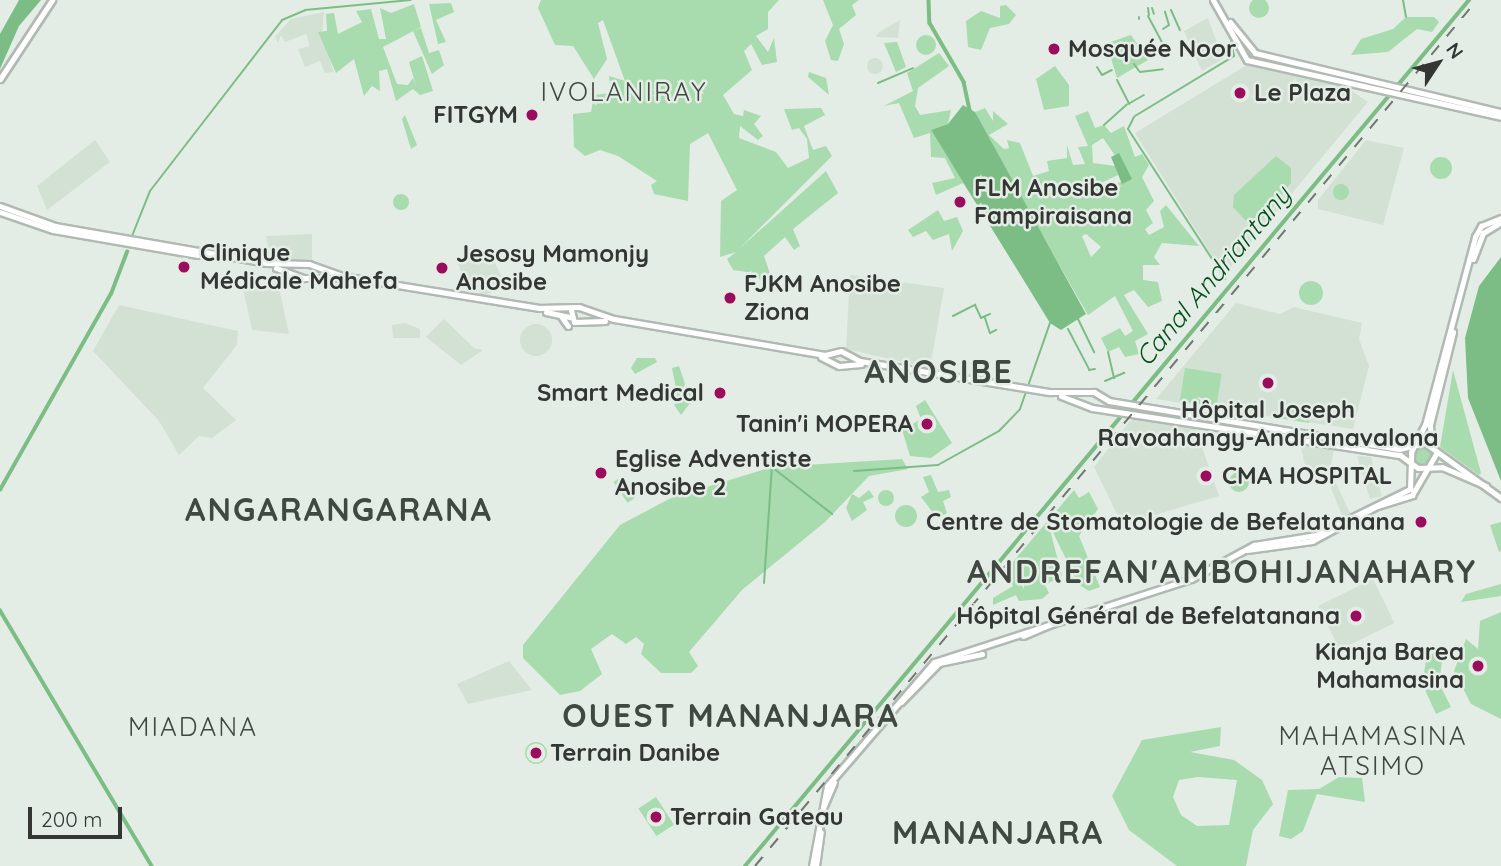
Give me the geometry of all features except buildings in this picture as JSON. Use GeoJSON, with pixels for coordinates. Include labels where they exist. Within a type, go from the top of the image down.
{"type":"FeatureCollection","features":[{"type":"Feature","properties":{"kind":"main road"},"geometry":{"type":"LineString","coordinates":[[0,79],[52,0]]}},
{"type":"Feature","properties":{"kind":"main road"},"geometry":{"type":"LineString","coordinates":[[1214,0],[1254,55]]}},
{"type":"Feature","properties":{"kind":"main road"},"geometry":{"type":"LineString","coordinates":[[1214,0],[1243,54]]}},
{"type":"Feature","properties":{"kind":"main road"},"geometry":{"type":"LineString","coordinates":[[1243,54],[1248,48]]}},
{"type":"Feature","properties":{"kind":"main road"},"geometry":{"type":"LineString","coordinates":[[1243,54],[1501,115]]}},
{"type":"Feature","properties":{"kind":"main road"},"geometry":{"type":"LineString","coordinates":[[0,206],[55,226],[583,320],[845,364],[1100,397],[1136,407],[1400,456],[1429,469],[1469,478],[1501,500]]}},
{"type":"Feature","properties":{"kind":"main road"},"geometry":{"type":"LineString","coordinates":[[0,212],[54,231],[572,310],[584,306]]}},
{"type":"Feature","properties":{"kind":"main road"},"geometry":{"type":"LineString","coordinates":[[814,866],[827,786],[934,662],[1191,579],[1254,545],[1317,536],[1410,489],[1415,446],[1483,229],[1501,220]]}},
{"type":"Feature","properties":{"kind":"main road"},"geometry":{"type":"LineString","coordinates":[[814,866],[832,785],[939,663],[974,658],[1053,622],[1191,582],[1249,550],[1326,536],[1377,506],[1412,495],[1429,469],[1435,452],[1430,425],[1483,229]]}},
{"type":"Feature","properties":{"kind":"main road"},"geometry":{"type":"LineString","coordinates":[[584,306],[591,314],[836,352],[1120,409],[1136,407],[1399,449],[1425,443],[1501,500]]}},
{"type":"Feature","properties":{"kind":"main road"},"geometry":{"type":"LineString","coordinates":[[583,320],[584,306]]}},
{"type":"Feature","properties":{"kind":"main road"},"geometry":{"type":"LineString","coordinates":[[570,317],[572,310]]}},
{"type":"Feature","properties":{"kind":"main road"},"geometry":{"type":"LineString","coordinates":[[555,313],[568,326]]}},
{"type":"Feature","properties":{"kind":"main road"},"geometry":{"type":"LineString","coordinates":[[833,362],[836,352]]}},
{"type":"Feature","properties":{"kind":"main road"},"geometry":{"type":"LineString","coordinates":[[845,364],[847,356]]}},
{"type":"Feature","properties":{"kind":"main road"},"geometry":{"type":"LineString","coordinates":[[1086,403],[1087,395]]}},
{"type":"Feature","properties":{"kind":"main road"},"geometry":{"type":"LineString","coordinates":[[1099,405],[1100,397]]}},
{"type":"Feature","properties":{"kind":"shaded area"},"geometry":{"type":"Polygon","coordinates":[[[1259,-2],[1266,1],[1269,8],[1266,15],[1259,18],[1252,15],[1249,8],[1252,1],[1259,-2]]]}},
{"type":"Feature","properties":{"kind":"shaded area"},"geometry":{"type":"Polygon","coordinates":[[[19,0],[41,0],[19,26],[0,69],[0,34],[19,0]]]}},
{"type":"Feature","properties":{"kind":"shaded area"},"geometry":{"type":"Polygon","coordinates":[[[541,0],[779,0],[768,12],[768,29],[756,36],[768,52],[774,38],[777,62],[762,65],[751,44],[744,51],[752,70],[723,95],[734,114],[743,116],[744,110],[761,116],[754,124],[763,136],[758,140],[740,126],[739,138],[776,152],[788,168],[809,158],[807,139],[799,128],[792,130],[784,109],[821,108],[825,115],[804,126],[813,150],[826,146],[832,156],[739,249],[826,171],[838,193],[793,229],[800,246],[794,250],[785,237],[764,256],[773,282],[766,287],[755,273],[733,270],[727,259],[736,252],[720,257],[721,201],[737,190],[708,133],[690,144],[688,201],[654,194],[651,185],[657,181],[618,156],[600,150],[585,156],[574,147],[573,114],[591,112],[594,95],[611,93],[609,76],[625,81],[603,20],[598,23],[607,59],[594,79],[573,46],[555,45],[538,8],[541,0]]]}},
{"type":"Feature","properties":{"kind":"shaded area"},"geometry":{"type":"Polygon","coordinates":[[[823,0],[859,0],[852,5],[856,15],[839,29],[844,44],[838,61],[831,60],[825,41],[833,25],[823,0]]]}},
{"type":"Feature","properties":{"kind":"shaded area"},"geometry":{"type":"Polygon","coordinates":[[[451,3],[454,12],[436,20],[446,42],[438,44],[429,4],[451,3]]]}},
{"type":"Feature","properties":{"kind":"shaded area"},"geometry":{"type":"Polygon","coordinates":[[[414,4],[421,27],[383,47],[397,84],[408,85],[413,78],[416,86],[409,62],[422,56],[433,91],[420,95],[413,89],[396,101],[387,69],[379,71],[380,91],[372,86],[364,96],[354,59],[336,73],[318,32],[327,31],[326,14],[334,13],[338,34],[362,22],[356,11],[371,9],[379,39],[386,39],[380,8],[391,13],[414,4]]]}},
{"type":"Feature","properties":{"kind":"shaded area"},"geometry":{"type":"Polygon","coordinates":[[[1006,5],[1016,15],[1009,24],[990,28],[981,50],[968,47],[966,21],[981,11],[1000,18],[1000,6],[1006,5]]]}},
{"type":"Feature","properties":{"kind":"shaded area"},"geometry":{"type":"Polygon","coordinates":[[[324,12],[322,36],[334,72],[325,73],[320,61],[305,67],[298,49],[310,46],[306,34],[285,42],[281,35],[278,43],[275,37],[291,19],[324,12]]]}},
{"type":"Feature","properties":{"kind":"shaded area"},"geometry":{"type":"Polygon","coordinates":[[[1406,17],[1434,17],[1439,22],[1432,32],[1417,29],[1388,52],[1351,55],[1361,39],[1393,29],[1406,17]]]}},
{"type":"Feature","properties":{"kind":"shaded area"},"geometry":{"type":"Polygon","coordinates":[[[1208,18],[1223,59],[1202,71],[1184,31],[1208,18]]]}},
{"type":"Feature","properties":{"kind":"shaded area"},"geometry":{"type":"Polygon","coordinates":[[[900,20],[898,38],[876,37],[878,33],[900,20]]]}},
{"type":"Feature","properties":{"kind":"shaded area"},"geometry":{"type":"Polygon","coordinates":[[[421,28],[429,53],[439,50],[444,65],[432,74],[413,31],[421,28]]]}},
{"type":"Feature","properties":{"kind":"shaded area"},"geometry":{"type":"Polygon","coordinates":[[[926,35],[933,38],[936,45],[933,52],[926,55],[919,52],[916,45],[919,38],[926,35]]]}},
{"type":"Feature","properties":{"kind":"shaded area"},"geometry":{"type":"Polygon","coordinates":[[[1131,35],[1148,60],[1117,78],[1110,55],[1099,46],[1131,35]]]}},
{"type":"Feature","properties":{"kind":"shaded area"},"geometry":{"type":"Polygon","coordinates":[[[897,42],[906,67],[896,72],[884,43],[897,42]]]}},
{"type":"Feature","properties":{"kind":"shaded area"},"geometry":{"type":"Polygon","coordinates":[[[939,53],[949,66],[918,88],[915,106],[920,115],[951,110],[948,124],[931,130],[1016,266],[963,183],[936,195],[932,183],[955,178],[945,158],[931,157],[930,133],[914,138],[899,103],[884,106],[913,91],[907,73],[939,53]]]}},
{"type":"Feature","properties":{"kind":"shaded area"},"geometry":{"type":"Polygon","coordinates":[[[872,58],[878,58],[883,66],[881,72],[872,74],[867,69],[867,63],[872,58]]]}},
{"type":"Feature","properties":{"kind":"shaded area"},"geometry":{"type":"Polygon","coordinates":[[[1250,63],[1334,79],[1368,102],[1224,275],[1135,133],[1250,63]]]}},
{"type":"Feature","properties":{"kind":"shaded area"},"geometry":{"type":"Polygon","coordinates":[[[1055,66],[1069,85],[1069,106],[1044,110],[1036,79],[1055,66]]]}},
{"type":"Feature","properties":{"kind":"shaded area"},"geometry":{"type":"Polygon","coordinates":[[[809,72],[826,78],[829,95],[808,77],[809,72]]]}},
{"type":"Feature","properties":{"kind":"shaded area"},"geometry":{"type":"Polygon","coordinates":[[[963,105],[975,112],[1086,314],[1061,330],[1050,323],[931,130],[948,124],[963,105]]]}},
{"type":"Feature","properties":{"kind":"shaded area"},"geometry":{"type":"Polygon","coordinates":[[[985,108],[993,121],[993,111],[1008,124],[989,135],[1004,149],[1009,148],[1007,140],[1020,143],[1033,176],[1049,171],[1047,161],[1067,158],[1067,145],[1073,165],[1085,164],[1078,147],[1088,146],[1075,116],[1088,111],[1095,128],[1104,125],[1111,133],[1124,126],[1135,157],[1142,154],[1149,165],[1142,177],[1154,201],[1146,210],[1153,223],[1145,229],[1149,235],[1164,227],[1160,211],[1166,205],[1199,246],[1162,243],[1154,257],[1160,265],[1143,265],[1143,280],[1158,282],[1162,301],[1148,307],[1134,290],[1124,295],[1148,334],[1135,341],[1139,354],[1125,357],[1119,347],[1108,352],[1101,338],[1120,328],[1125,336],[1133,331],[1115,296],[1088,315],[987,139],[975,112],[985,108]],[[1103,138],[1092,145],[1093,163],[1115,166],[1118,175],[1099,184],[1104,196],[1105,187],[1131,179],[1103,138]],[[1086,234],[1082,236],[1091,257],[1101,247],[1086,234]]]}},
{"type":"Feature","properties":{"kind":"shaded area"},"geometry":{"type":"Polygon","coordinates":[[[405,115],[417,145],[411,149],[402,119],[405,115]]]}},
{"type":"Feature","properties":{"kind":"shaded area"},"geometry":{"type":"Polygon","coordinates":[[[95,140],[110,162],[47,210],[37,186],[95,140]]]}},
{"type":"Feature","properties":{"kind":"shaded area"},"geometry":{"type":"Polygon","coordinates":[[[1366,140],[1404,148],[1383,225],[1318,209],[1318,200],[1366,140]]]}},
{"type":"Feature","properties":{"kind":"shaded area"},"geometry":{"type":"Polygon","coordinates":[[[1119,153],[1132,179],[1122,184],[1111,157],[1119,153]]]}},
{"type":"Feature","properties":{"kind":"shaded area"},"geometry":{"type":"Polygon","coordinates":[[[1276,156],[1291,168],[1291,183],[1261,220],[1245,220],[1233,207],[1234,195],[1276,156]]]}},
{"type":"Feature","properties":{"kind":"shaded area"},"geometry":{"type":"Polygon","coordinates":[[[1441,157],[1449,160],[1452,168],[1449,176],[1441,179],[1433,176],[1430,168],[1433,160],[1441,157]]]}},
{"type":"Feature","properties":{"kind":"shaded area"},"geometry":{"type":"Polygon","coordinates":[[[1341,184],[1347,186],[1347,198],[1341,200],[1335,198],[1333,192],[1335,186],[1341,184]]]}},
{"type":"Feature","properties":{"kind":"shaded area"},"geometry":{"type":"Polygon","coordinates":[[[401,194],[409,202],[401,210],[393,202],[401,194]]]}},
{"type":"Feature","properties":{"kind":"shaded area"},"geometry":{"type":"Polygon","coordinates":[[[938,210],[944,221],[957,217],[963,231],[952,251],[949,234],[933,240],[926,231],[913,237],[908,230],[938,210]]]}},
{"type":"Feature","properties":{"kind":"shaded area"},"geometry":{"type":"Polygon","coordinates":[[[312,234],[312,262],[270,256],[266,236],[312,234]]]}},
{"type":"Feature","properties":{"kind":"shaded area"},"geometry":{"type":"Polygon","coordinates":[[[489,251],[506,286],[481,297],[478,289],[470,292],[458,264],[489,251]]]}},
{"type":"Feature","properties":{"kind":"shaded area"},"geometry":{"type":"Polygon","coordinates":[[[1501,257],[1501,481],[1468,398],[1465,338],[1479,286],[1501,257]]]}},
{"type":"Feature","properties":{"kind":"shaded area"},"geometry":{"type":"Polygon","coordinates":[[[850,275],[944,288],[930,368],[846,349],[850,275]]]}},
{"type":"Feature","properties":{"kind":"shaded area"},"geometry":{"type":"Polygon","coordinates":[[[1311,281],[1319,285],[1323,293],[1319,301],[1311,305],[1303,301],[1299,293],[1303,285],[1311,281]]]}},
{"type":"Feature","properties":{"kind":"shaded area"},"geometry":{"type":"Polygon","coordinates":[[[278,283],[289,334],[252,330],[242,284],[278,283]]]}},
{"type":"Feature","properties":{"kind":"shaded area","name":"Hôpital Joseph Ravoahangy-Andrianavalona"},"geometry":{"type":"Polygon","coordinates":[[[1236,303],[1280,314],[1294,307],[1362,323],[1359,339],[1369,366],[1353,429],[1156,399],[1236,303]]]}},
{"type":"Feature","properties":{"kind":"shaded area"},"geometry":{"type":"Polygon","coordinates":[[[119,305],[238,331],[237,345],[203,388],[236,420],[212,438],[199,436],[179,455],[159,421],[93,351],[119,305]]]}},
{"type":"Feature","properties":{"kind":"shaded area"},"geometry":{"type":"Polygon","coordinates":[[[444,319],[474,348],[483,350],[461,365],[426,337],[444,319]]]}},
{"type":"Feature","properties":{"kind":"shaded area"},"geometry":{"type":"Polygon","coordinates":[[[405,323],[420,329],[420,338],[393,338],[392,325],[405,323]]]}},
{"type":"Feature","properties":{"kind":"shaded area"},"geometry":{"type":"Polygon","coordinates":[[[536,324],[547,329],[552,340],[547,351],[536,356],[525,351],[520,340],[525,329],[536,324]]]}},
{"type":"Feature","properties":{"kind":"shaded area"},"geometry":{"type":"Polygon","coordinates":[[[637,358],[655,358],[657,362],[635,374],[631,368],[637,358]]]}},
{"type":"Feature","properties":{"kind":"shaded area"},"geometry":{"type":"Polygon","coordinates":[[[679,366],[685,384],[678,399],[672,368],[679,366]]]}},
{"type":"Feature","properties":{"kind":"shaded area"},"geometry":{"type":"Polygon","coordinates":[[[1185,368],[1222,374],[1216,406],[1180,401],[1185,368]]]}},
{"type":"Feature","properties":{"kind":"shaded area"},"geometry":{"type":"Polygon","coordinates":[[[1453,370],[1481,473],[1479,475],[1440,447],[1453,370]]]}},
{"type":"Feature","properties":{"kind":"shaded area"},"geometry":{"type":"Polygon","coordinates":[[[690,391],[694,398],[681,415],[674,405],[690,391]]]}},
{"type":"Feature","properties":{"kind":"shaded area","name":"Tanin'i MOPERA"},"geometry":{"type":"Polygon","coordinates":[[[925,400],[952,443],[931,458],[910,456],[902,430],[921,419],[916,406],[925,400]]]}},
{"type":"Feature","properties":{"kind":"shaded area"},"geometry":{"type":"Polygon","coordinates":[[[1279,408],[1311,413],[1309,423],[1277,418],[1279,408]]]}},
{"type":"Feature","properties":{"kind":"shaded area"},"geometry":{"type":"Polygon","coordinates":[[[1141,417],[1195,427],[1219,496],[1134,521],[1117,514],[1094,467],[1130,421],[1141,417]]]}},
{"type":"Feature","properties":{"kind":"shaded area"},"geometry":{"type":"Polygon","coordinates":[[[1300,443],[1334,449],[1329,477],[1309,483],[1300,443]]]}},
{"type":"Feature","properties":{"kind":"shaded area"},"geometry":{"type":"Polygon","coordinates":[[[1419,447],[1427,447],[1432,456],[1430,463],[1419,465],[1414,460],[1414,452],[1419,447]]]}},
{"type":"Feature","properties":{"kind":"shaded area"},"geometry":{"type":"Polygon","coordinates":[[[1357,456],[1371,457],[1382,496],[1370,499],[1357,456]]]}},
{"type":"Feature","properties":{"kind":"shaded area"},"geometry":{"type":"Polygon","coordinates":[[[902,459],[908,469],[869,476],[825,522],[742,590],[689,652],[698,666],[691,673],[661,673],[641,654],[644,644],[636,637],[626,644],[612,634],[591,649],[602,674],[580,691],[560,695],[523,658],[523,645],[620,525],[671,498],[772,467],[902,459]]]}},
{"type":"Feature","properties":{"kind":"shaded area"},"geometry":{"type":"Polygon","coordinates":[[[1239,472],[1246,475],[1249,482],[1246,489],[1239,492],[1232,489],[1229,482],[1232,475],[1239,472]]]}},
{"type":"Feature","properties":{"kind":"shaded area"},"geometry":{"type":"Polygon","coordinates":[[[931,475],[938,492],[949,490],[951,497],[943,501],[947,513],[937,518],[921,497],[929,492],[923,477],[931,475]]]}},
{"type":"Feature","properties":{"kind":"shaded area"},"geometry":{"type":"Polygon","coordinates":[[[621,477],[635,498],[628,503],[614,482],[621,477]]]}},
{"type":"Feature","properties":{"kind":"shaded area"},"geometry":{"type":"Polygon","coordinates":[[[1335,481],[1350,513],[1343,518],[1329,483],[1335,481]]]}},
{"type":"Feature","properties":{"kind":"shaded area"},"geometry":{"type":"Polygon","coordinates":[[[869,490],[874,497],[863,502],[867,510],[852,521],[846,508],[852,494],[859,498],[869,490]]]}},
{"type":"Feature","properties":{"kind":"shaded area"},"geometry":{"type":"Polygon","coordinates":[[[886,490],[892,492],[892,504],[886,506],[880,504],[878,498],[880,492],[886,490]]]}},
{"type":"Feature","properties":{"kind":"shaded area"},"geometry":{"type":"Polygon","coordinates":[[[1074,490],[1079,498],[1089,492],[1098,509],[1079,536],[1100,587],[1089,591],[1078,584],[1048,522],[1062,576],[1045,585],[1049,593],[1042,599],[1019,601],[1016,595],[993,605],[993,598],[1013,586],[1006,570],[1074,490]]]}},
{"type":"Feature","properties":{"kind":"shaded area"},"geometry":{"type":"Polygon","coordinates":[[[906,505],[916,512],[917,516],[910,526],[906,527],[896,520],[895,516],[902,506],[906,505]]]}},
{"type":"Feature","properties":{"kind":"shaded area"},"geometry":{"type":"Polygon","coordinates":[[[1501,522],[1501,551],[1499,552],[1490,525],[1501,522]]]}},
{"type":"Feature","properties":{"kind":"shaded area","name":"Hôpital Général de Befelatanana"},"geometry":{"type":"Polygon","coordinates":[[[1373,579],[1394,623],[1340,650],[1318,606],[1373,579]]]}},
{"type":"Feature","properties":{"kind":"shaded area"},"geometry":{"type":"Polygon","coordinates":[[[1501,584],[1501,596],[1461,602],[1466,594],[1501,584]]]}},
{"type":"Feature","properties":{"kind":"shaded area","name":"Kianja Barea Mahamasina"},"geometry":{"type":"Polygon","coordinates":[[[1501,612],[1501,719],[1471,704],[1454,671],[1466,639],[1478,649],[1480,621],[1501,612]]]}},
{"type":"Feature","properties":{"kind":"shaded area"},"geometry":{"type":"Polygon","coordinates":[[[1427,653],[1443,655],[1439,683],[1423,680],[1427,653]]]}},
{"type":"Feature","properties":{"kind":"shaded area"},"geometry":{"type":"Polygon","coordinates":[[[509,661],[532,690],[468,704],[457,684],[509,661]]]}},
{"type":"Feature","properties":{"kind":"shaded area"},"geometry":{"type":"Polygon","coordinates":[[[1439,683],[1451,707],[1436,714],[1425,690],[1439,683]]]}},
{"type":"Feature","properties":{"kind":"shaded area"},"geometry":{"type":"Polygon","coordinates":[[[1221,727],[1220,746],[1190,752],[1234,760],[1262,780],[1273,804],[1253,830],[1246,866],[1177,866],[1129,830],[1112,796],[1142,740],[1221,727]],[[1198,777],[1179,780],[1173,797],[1181,815],[1197,826],[1229,825],[1237,780],[1198,777]]]}},
{"type":"Feature","properties":{"kind":"shaded area","name":"Terrain Danibe"},"geometry":{"type":"Polygon","coordinates":[[[536,742],[544,745],[547,753],[544,761],[536,764],[528,761],[525,753],[528,745],[536,742]]]}},
{"type":"Feature","properties":{"kind":"shaded area"},"geometry":{"type":"Polygon","coordinates":[[[1339,777],[1362,778],[1365,802],[1317,794],[1303,831],[1291,839],[1279,836],[1288,790],[1319,789],[1339,777]]]}},
{"type":"Feature","properties":{"kind":"shaded area","name":"Terrain Gateau"},"geometry":{"type":"Polygon","coordinates":[[[656,797],[674,825],[656,836],[638,808],[656,797]]]}},
{"type":"Feature","properties":{"kind":"waterway"},"geometry":{"type":"LineString","coordinates":[[132,236],[150,191],[282,20],[305,10],[411,0]]}},
{"type":"Feature","properties":{"kind":"waterway"},"geometry":{"type":"LineString","coordinates":[[929,0],[930,23],[964,82],[971,114]]}},
{"type":"Feature","properties":{"kind":"waterway"},"geometry":{"type":"LineString","coordinates":[[1403,0],[1406,17]]}},
{"type":"Feature","properties":{"kind":"waterway","name":"Canal Andriantany"},"geometry":{"type":"LineString","coordinates":[[745,866],[1469,0]]}},
{"type":"Feature","properties":{"kind":"waterway"},"geometry":{"type":"LineString","coordinates":[[1148,8],[1149,15]]}},
{"type":"Feature","properties":{"kind":"waterway"},"geometry":{"type":"LineString","coordinates":[[1152,8],[1154,14]]}},
{"type":"Feature","properties":{"kind":"waterway"},"geometry":{"type":"LineString","coordinates":[[1171,10],[1180,30]]}},
{"type":"Feature","properties":{"kind":"waterway"},"geometry":{"type":"LineString","coordinates":[[1163,29],[1169,25],[1165,12]]}},
{"type":"Feature","properties":{"kind":"waterway"},"geometry":{"type":"LineString","coordinates":[[1148,16],[1166,50]]}},
{"type":"Feature","properties":{"kind":"waterway"},"geometry":{"type":"LineString","coordinates":[[1135,116],[1234,56],[1230,35]]}},
{"type":"Feature","properties":{"kind":"waterway"},"geometry":{"type":"LineString","coordinates":[[1134,64],[1139,71]]}},
{"type":"Feature","properties":{"kind":"waterway"},"geometry":{"type":"LineString","coordinates":[[1097,67],[1102,75],[1112,70]]}},
{"type":"Feature","properties":{"kind":"waterway"},"geometry":{"type":"LineString","coordinates":[[878,83],[913,68]]}},
{"type":"Feature","properties":{"kind":"waterway"},"geometry":{"type":"LineString","coordinates":[[1140,72],[1163,69]]}},
{"type":"Feature","properties":{"kind":"waterway"},"geometry":{"type":"LineString","coordinates":[[1117,80],[1129,104]]}},
{"type":"Feature","properties":{"kind":"waterway"},"geometry":{"type":"LineString","coordinates":[[1130,103],[1144,95]]}},
{"type":"Feature","properties":{"kind":"waterway"},"geometry":{"type":"LineString","coordinates":[[1104,125],[1127,104]]}},
{"type":"Feature","properties":{"kind":"waterway"},"geometry":{"type":"LineString","coordinates":[[1134,117],[1128,129],[1225,279]]}},
{"type":"Feature","properties":{"kind":"waterway","name":"Canal Andriantany"},"geometry":{"type":"LineString","coordinates":[[1134,402],[1304,198]]}},
{"type":"Feature","properties":{"kind":"waterway"},"geometry":{"type":"LineString","coordinates":[[0,490],[111,294],[127,252]]}},
{"type":"Feature","properties":{"kind":"waterway"},"geometry":{"type":"LineString","coordinates":[[953,316],[975,305],[981,318],[990,314]]}},
{"type":"Feature","properties":{"kind":"waterway"},"geometry":{"type":"LineString","coordinates":[[985,318],[990,333],[996,330]]}},
{"type":"Feature","properties":{"kind":"waterway"},"geometry":{"type":"LineString","coordinates":[[1078,319],[1094,352]]}},
{"type":"Feature","properties":{"kind":"waterway","name":"Canal Andriantany"},"geometry":{"type":"LineString","coordinates":[[854,471],[938,465],[999,431],[1020,409],[1050,323]]}},
{"type":"Feature","properties":{"kind":"waterway"},"geometry":{"type":"LineString","coordinates":[[1068,329],[1089,369]]}},
{"type":"Feature","properties":{"kind":"waterway"},"geometry":{"type":"LineString","coordinates":[[1108,352],[1114,378]]}},
{"type":"Feature","properties":{"kind":"waterway"},"geometry":{"type":"LineString","coordinates":[[1089,370],[1095,369]]}},
{"type":"Feature","properties":{"kind":"waterway"},"geometry":{"type":"LineString","coordinates":[[1105,381],[1124,373]]}},
{"type":"Feature","properties":{"kind":"waterway","name":"Canal Andriantany"},"geometry":{"type":"LineString","coordinates":[[776,829],[1131,406]]}},
{"type":"Feature","properties":{"kind":"waterway"},"geometry":{"type":"LineString","coordinates":[[764,583],[772,467]]}},
{"type":"Feature","properties":{"kind":"waterway"},"geometry":{"type":"LineString","coordinates":[[773,468],[832,514]]}},
{"type":"Feature","properties":{"kind":"waterway"},"geometry":{"type":"LineString","coordinates":[[0,610],[152,866]]}},
{"type":"Feature","properties":{"kind":"railway"},"geometry":{"type":"LineString","coordinates":[[755,866],[1477,0]]}},
{"type":"Feature","properties":{"kind":"place","name":"Mosquée Noor"},"geometry":{"type":"Point","coordinates":[1054,49]}},
{"type":"Feature","properties":{"kind":"place","name":"Le Plaza"},"geometry":{"type":"Point","coordinates":[1240,93]}},
{"type":"Feature","properties":{"kind":"place","name":"FITGYM"},"geometry":{"type":"Point","coordinates":[532,115]}},
{"type":"Feature","properties":{"kind":"place","name":"FLM Anosibe Fampiraisana"},"geometry":{"type":"Point","coordinates":[960,202]}},
{"type":"Feature","properties":{"kind":"place","name":"Clinique Médicale Mahefa"},"geometry":{"type":"Point","coordinates":[184,267]}},
{"type":"Feature","properties":{"kind":"place","name":"Jesosy Mamonjy Anosibe"},"geometry":{"type":"Point","coordinates":[442,268]}},
{"type":"Feature","properties":{"kind":"place","name":"FJKM Anosibe Ziona"},"geometry":{"type":"Point","coordinates":[730,298]}},
{"type":"Feature","properties":{"kind":"place","name":"Hôpital Joseph Ravoahangy-Andrianavalona"},"geometry":{"type":"Point","coordinates":[1268,383]}},
{"type":"Feature","properties":{"kind":"place","name":"Smart Medical"},"geometry":{"type":"Point","coordinates":[720,393]}},
{"type":"Feature","properties":{"kind":"place","name":"Tanin'i MOPERA"},"geometry":{"type":"Point","coordinates":[927,424]}},
{"type":"Feature","properties":{"kind":"place","name":"Eglise Adventiste Anosibe 2"},"geometry":{"type":"Point","coordinates":[601,473]}},
{"type":"Feature","properties":{"kind":"place","name":"CMA HOSPITAL"},"geometry":{"type":"Point","coordinates":[1206,476]}},
{"type":"Feature","properties":{"kind":"place","name":"Centre de Stomatologie de Befelatanana"},"geometry":{"type":"Point","coordinates":[1421,522]}},
{"type":"Feature","properties":{"kind":"place","name":"Hôpital Général de Befelatanana"},"geometry":{"type":"Point","coordinates":[1356,616]}},
{"type":"Feature","properties":{"kind":"place","name":"Kianja Barea Mahamasina"},"geometry":{"type":"Point","coordinates":[1478,666]}},
{"type":"Feature","properties":{"kind":"place","name":"Terrain Danibe"},"geometry":{"type":"Point","coordinates":[536,753]}},
{"type":"Feature","properties":{"kind":"place","name":"Terrain Gateau"},"geometry":{"type":"Point","coordinates":[656,817]}},
{"type":"Feature","properties":{"kind":"district","name":"IVOLANIRAY"},"geometry":{"type":"Point","coordinates":[624,92]}},
{"type":"Feature","properties":{"kind":"district","name":"ANOSIBE"},"geometry":{"type":"Point","coordinates":[939,371]}},
{"type":"Feature","properties":{"kind":"district","name":"ANGARANGARANA"},"geometry":{"type":"Point","coordinates":[339,509]}},
{"type":"Feature","properties":{"kind":"district","name":"ANDREFAN'AMBOHIJANAHARY"},"geometry":{"type":"Point","coordinates":[1222,571]}},
{"type":"Feature","properties":{"kind":"district","name":"OUEST MANANJARA"},"geometry":{"type":"Point","coordinates":[731,715]}},
{"type":"Feature","properties":{"kind":"district","name":"MIADANA"},"geometry":{"type":"Point","coordinates":[193,727]}},
{"type":"Feature","properties":{"kind":"district","name":"MAHAMASINA ATSIMO"},"geometry":{"type":"Point","coordinates":[1373,751]}},
{"type":"Feature","properties":{"kind":"district","name":"MANANJARA"},"geometry":{"type":"Point","coordinates":[998,832]}}]}
